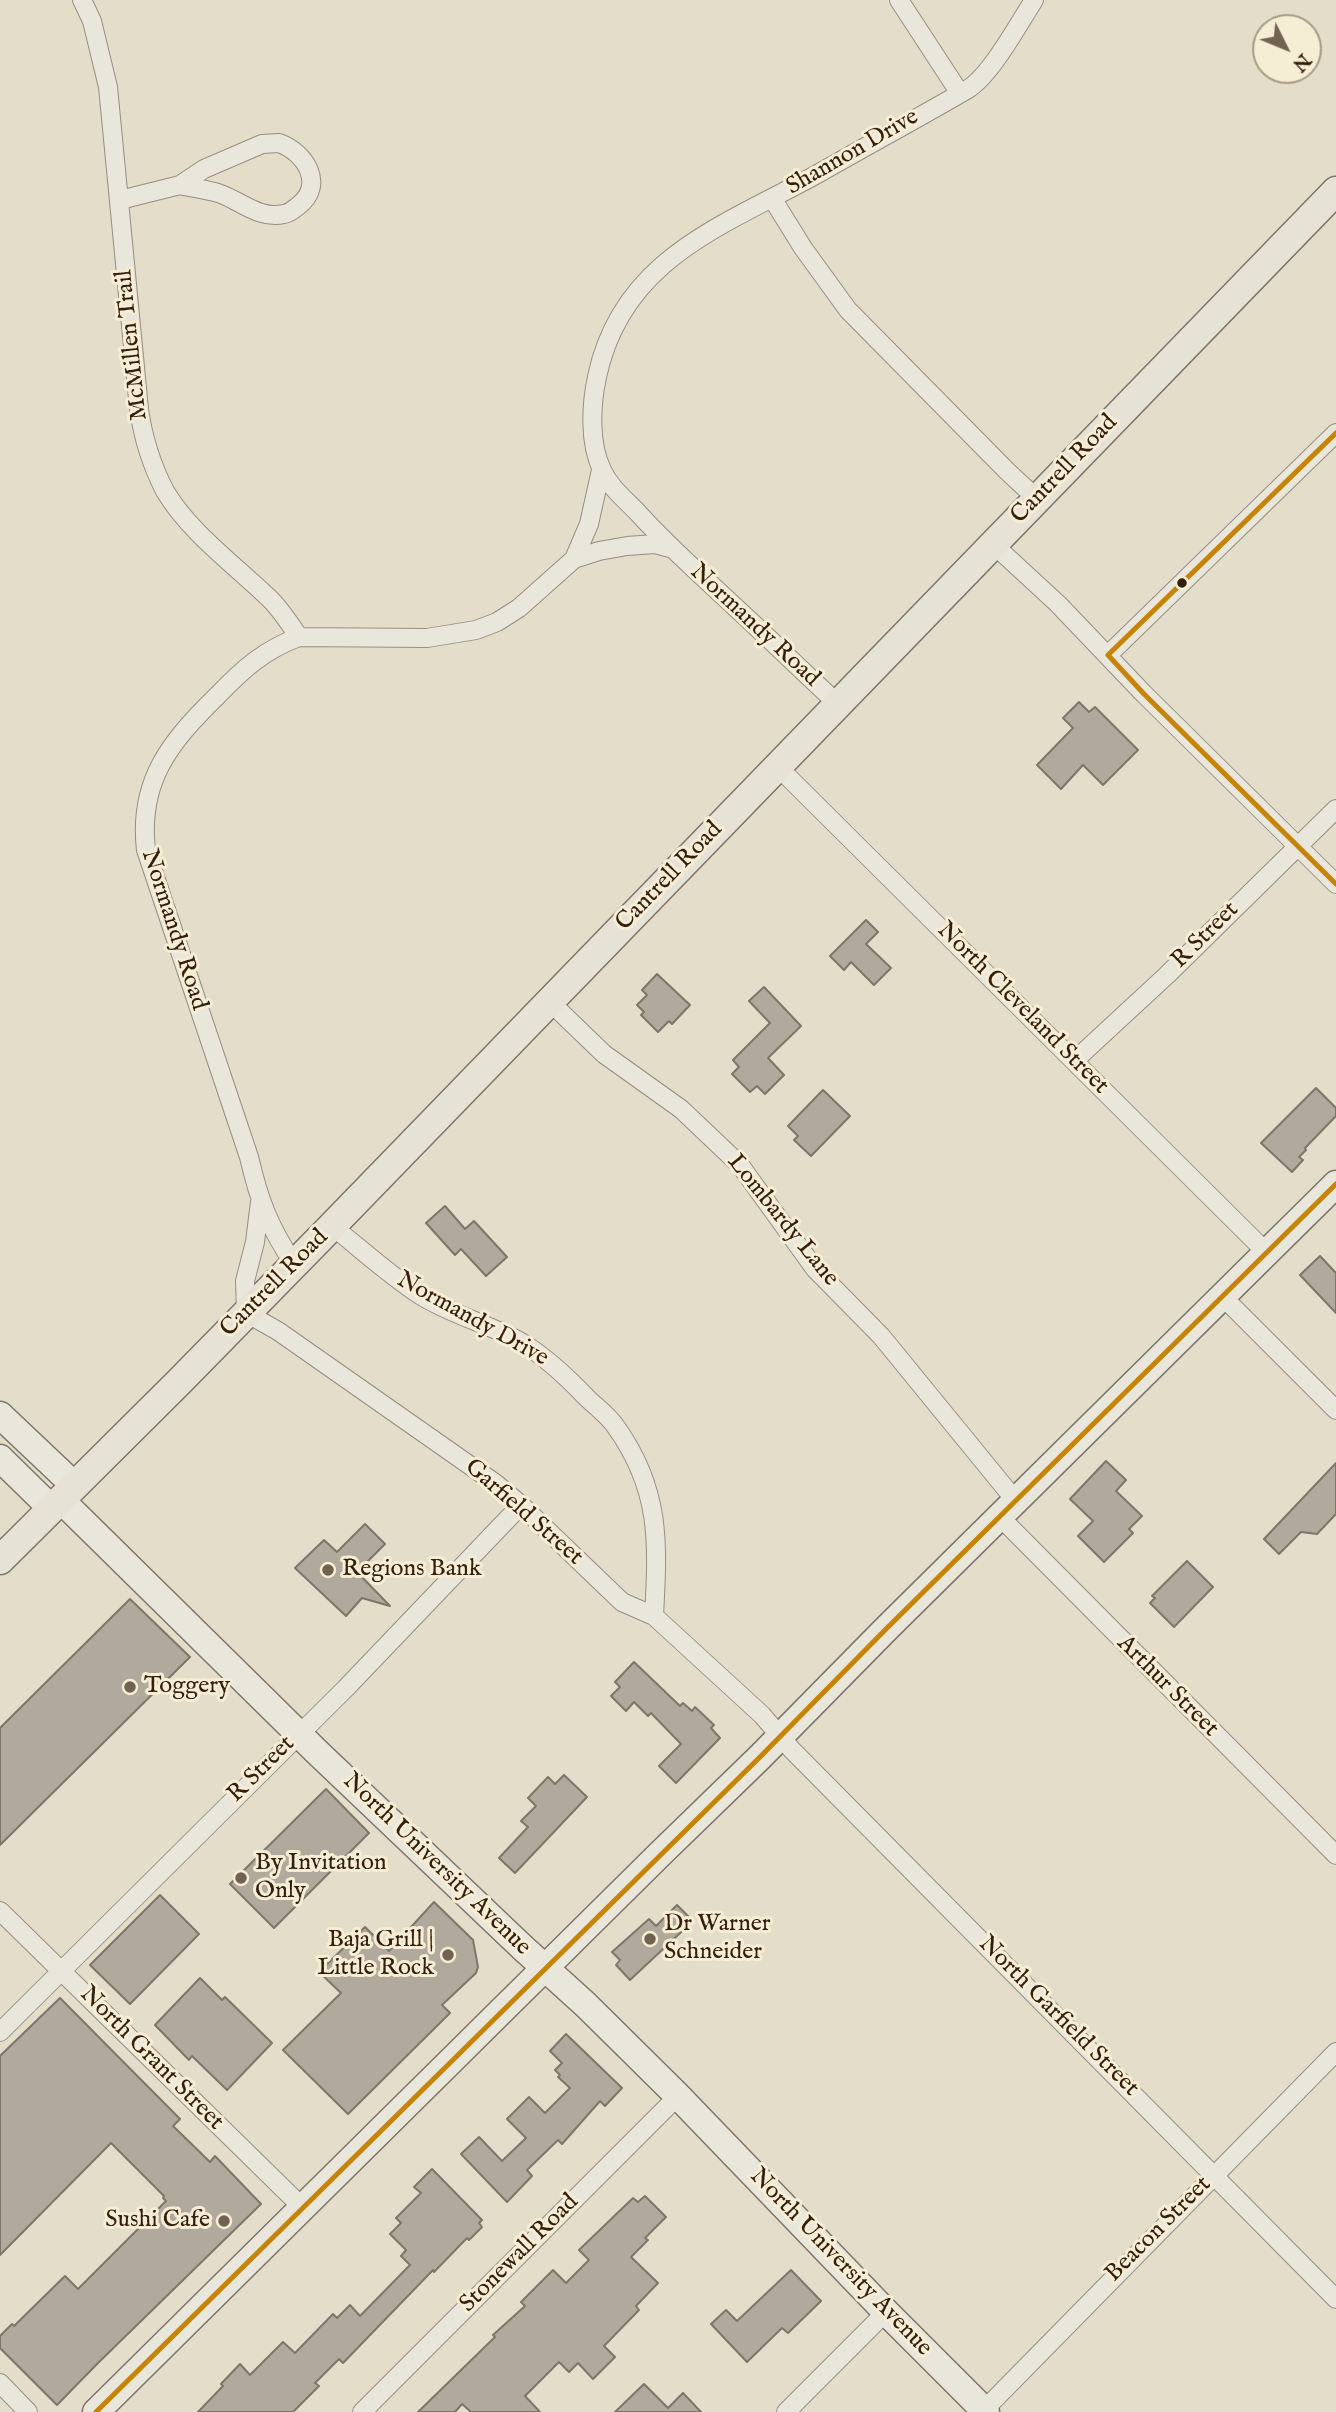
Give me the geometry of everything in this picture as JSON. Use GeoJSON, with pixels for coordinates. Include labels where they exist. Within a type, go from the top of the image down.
{"type":"FeatureCollection","features":[{"type":"Feature","properties":{"kind":"main road","name":"Cantrell Road"},"geometry":{"type":"LineString","coordinates":[[0,1560],[332,1226],[1336,191]]}},
{"type":"Feature","properties":{"kind":"street","name":"McMillen Trail"},"geometry":{"type":"LineString","coordinates":[[82,0],[92,21],[104,65],[120,200],[139,409],[143,437],[152,465],[166,493],[184,515],[212,546],[272,601],[299,638]]}},
{"type":"Feature","properties":{"kind":"street"},"geometry":{"type":"LineString","coordinates":[[899,0],[959,92]]}},
{"type":"Feature","properties":{"kind":"street","name":"Shannon Drive"},"geometry":{"type":"LineString","coordinates":[[1034,0],[987,70],[970,88],[772,198],[803,248],[848,310],[1037,499]]}},
{"type":"Feature","properties":{"kind":"street"},"geometry":{"type":"LineString","coordinates":[[120,200],[180,185],[204,169],[262,144],[279,143],[297,151],[311,177],[311,186],[303,202],[284,215],[259,213],[218,193],[180,185]]}},
{"type":"Feature","properties":{"kind":"street"},"geometry":{"type":"LineString","coordinates":[[601,470],[592,426],[593,395],[605,346],[626,305],[652,276],[682,249],[725,221],[772,198]]}},
{"type":"Feature","properties":{"kind":"street"},"geometry":{"type":"LineString","coordinates":[[1108,655],[1332,444]]}},
{"type":"Feature","properties":{"kind":"street","name":"Normandy Road"},"geometry":{"type":"LineString","coordinates":[[601,470],[616,492],[670,548],[838,704]]}},
{"type":"Feature","properties":{"kind":"street","name":"Normandy Road"},"geometry":{"type":"LineString","coordinates":[[574,559],[589,524],[601,470]]}},
{"type":"Feature","properties":{"kind":"street","name":"Normandy Road"},"geometry":{"type":"LineString","coordinates":[[294,1264],[276,1238],[260,1202],[249,1157],[146,850],[144,830],[147,802],[167,750],[233,679],[263,653],[299,638],[427,638],[476,630],[497,622],[519,608],[574,559],[627,546],[655,544],[670,548]]}},
{"type":"Feature","properties":{"kind":"street"},"geometry":{"type":"LineString","coordinates":[[993,544],[1058,604],[1336,884]]}},
{"type":"Feature","properties":{"kind":"street","name":"North Cleveland Street"},"geometry":{"type":"LineString","coordinates":[[776,766],[1266,1253]]}},
{"type":"Feature","properties":{"kind":"street","name":"R Street"},"geometry":{"type":"LineString","coordinates":[[1074,1061],[1167,975],[1336,808]]}},
{"type":"Feature","properties":{"kind":"street","name":"Lombardy Lane"},"geometry":{"type":"LineString","coordinates":[[549,1001],[604,1054],[681,1109],[740,1165],[815,1269],[881,1336],[907,1367],[1007,1509]]}},
{"type":"Feature","properties":{"kind":"street"},"geometry":{"type":"LineString","coordinates":[[96,2412],[1336,1184]]}},
{"type":"Feature","properties":{"kind":"street","name":"Normandy Road"},"geometry":{"type":"LineString","coordinates":[[246,1313],[245,1281],[255,1242],[260,1202]]}},
{"type":"Feature","properties":{"kind":"street","name":"Normandy Drive"},"geometry":{"type":"LineString","coordinates":[[332,1226],[380,1267],[421,1295],[457,1315],[520,1341],[535,1351],[564,1373],[615,1426],[632,1452],[653,1508],[658,1554],[654,1616]]}},
{"type":"Feature","properties":{"kind":"street"},"geometry":{"type":"LineString","coordinates":[[1222,1296],[1336,1410]]}},
{"type":"Feature","properties":{"kind":"street","name":"Garfield Street"},"geometry":{"type":"LineString","coordinates":[[246,1313],[278,1331],[495,1483],[522,1505],[622,1602],[654,1616],[780,1736]]}},
{"type":"Feature","properties":{"kind":"street","name":"North University Avenue"},"geometry":{"type":"LineString","coordinates":[[0,1415],[63,1498],[299,1734],[586,2005],[678,2096],[985,2411]]}},
{"type":"Feature","properties":{"kind":"street","name":"North University Avenue"},"geometry":{"type":"LineString","coordinates":[[0,1458],[63,1498]]}},
{"type":"Feature","properties":{"kind":"street","name":"R Street"},"geometry":{"type":"LineString","coordinates":[[0,2032],[356,1678],[522,1505]]}},
{"type":"Feature","properties":{"kind":"street","name":"Arthur Street"},"geometry":{"type":"LineString","coordinates":[[1007,1509],[1336,1855]]}},
{"type":"Feature","properties":{"kind":"street","name":"North Garfield Street"},"geometry":{"type":"LineString","coordinates":[[780,1736],[1336,2299]]}},
{"type":"Feature","properties":{"kind":"street","name":"North Grant Street"},"geometry":{"type":"LineString","coordinates":[[0,1911],[302,2207]]}},
{"type":"Feature","properties":{"kind":"street","name":"Beacon Street"},"geometry":{"type":"LineString","coordinates":[[985,2411],[1336,2052]]}},
{"type":"Feature","properties":{"kind":"street","name":"Stonewall Road"},"geometry":{"type":"LineString","coordinates":[[362,2412],[678,2096]]}},
{"type":"Feature","properties":{"kind":"street"},"geometry":{"type":"LineString","coordinates":[[786,2412],[886,2312]]}},
{"type":"Feature","properties":{"kind":"street"},"geometry":{"type":"LineString","coordinates":[[0,2383],[28,2412]]}},
{"type":"Feature","properties":{"kind":"building"},"geometry":{"type":"Polygon","coordinates":[[[1079,702],[1089,712],[1095,707],[1138,750],[1103,785],[1083,765],[1061,789],[1037,765],[1073,728],[1063,718],[1079,702]]]}},
{"type":"Feature","properties":{"kind":"building"},"geometry":{"type":"Polygon","coordinates":[[[866,920],[878,932],[866,944],[891,968],[874,985],[851,962],[844,970],[830,956],[866,920]]]}},
{"type":"Feature","properties":{"kind":"building"},"geometry":{"type":"Polygon","coordinates":[[[657,974],[690,1005],[672,1024],[669,1021],[658,1032],[641,1015],[644,1012],[637,1005],[647,995],[642,990],[657,974]]]}},
{"type":"Feature","properties":{"kind":"building"},"geometry":{"type":"Polygon","coordinates":[[[764,987],[801,1026],[768,1058],[784,1075],[765,1094],[757,1086],[750,1092],[732,1074],[739,1067],[733,1060],[770,1023],[749,1001],[764,987]]]}},
{"type":"Feature","properties":{"kind":"building"},"geometry":{"type":"Polygon","coordinates":[[[1316,1088],[1336,1108],[1336,1116],[1305,1148],[1299,1157],[1303,1160],[1292,1172],[1261,1143],[1316,1088]]]}},
{"type":"Feature","properties":{"kind":"building"},"geometry":{"type":"Polygon","coordinates":[[[823,1090],[850,1116],[811,1156],[794,1140],[798,1136],[788,1126],[823,1090]]]}},
{"type":"Feature","properties":{"kind":"building"},"geometry":{"type":"Polygon","coordinates":[[[445,1206],[465,1229],[474,1221],[507,1257],[486,1276],[461,1249],[455,1255],[426,1223],[445,1206]]]}},
{"type":"Feature","properties":{"kind":"building"},"geometry":{"type":"Polygon","coordinates":[[[1320,1256],[1336,1273],[1336,1313],[1300,1275],[1320,1256]]]}},
{"type":"Feature","properties":{"kind":"building"},"geometry":{"type":"Polygon","coordinates":[[[1106,1461],[1126,1480],[1116,1491],[1142,1516],[1129,1529],[1133,1533],[1104,1562],[1078,1536],[1093,1521],[1070,1499],[1106,1461]]]}},
{"type":"Feature","properties":{"kind":"building"},"geometry":{"type":"Polygon","coordinates":[[[1336,1463],[1336,1514],[1317,1534],[1301,1532],[1279,1554],[1264,1539],[1336,1463]]]}},
{"type":"Feature","properties":{"kind":"building","name":"Regions Bank"},"geometry":{"type":"Polygon","coordinates":[[[365,1524],[385,1544],[357,1572],[390,1606],[362,1598],[346,1616],[295,1568],[324,1540],[337,1552],[365,1524]]]}},
{"type":"Feature","properties":{"kind":"building"},"geometry":{"type":"Polygon","coordinates":[[[1187,1561],[1213,1587],[1174,1627],[1150,1603],[1155,1598],[1152,1596],[1187,1561]]]}},
{"type":"Feature","properties":{"kind":"building"},"geometry":{"type":"Polygon","coordinates":[[[130,1599],[190,1657],[0,1845],[0,1728],[130,1599]]]}},
{"type":"Feature","properties":{"kind":"building"},"geometry":{"type":"Polygon","coordinates":[[[634,1662],[680,1706],[683,1703],[692,1711],[695,1707],[714,1725],[711,1728],[720,1738],[676,1783],[659,1766],[681,1744],[651,1713],[648,1716],[634,1702],[626,1711],[611,1696],[620,1687],[615,1682],[634,1662]]]}},
{"type":"Feature","properties":{"kind":"building"},"geometry":{"type":"Polygon","coordinates":[[[564,1775],[587,1797],[515,1873],[499,1858],[528,1827],[521,1821],[536,1806],[528,1798],[548,1777],[555,1784],[564,1775]]]}},
{"type":"Feature","properties":{"kind":"building"},"geometry":{"type":"Polygon","coordinates":[[[326,1789],[369,1833],[274,1928],[230,1884],[326,1789]]]}},
{"type":"Feature","properties":{"kind":"building"},"geometry":{"type":"Polygon","coordinates":[[[160,1895],[199,1934],[130,2004],[90,1965],[160,1895]]]}},
{"type":"Feature","properties":{"kind":"building"},"geometry":{"type":"Polygon","coordinates":[[[434,1902],[473,1940],[478,1967],[476,1973],[442,2005],[450,2013],[348,2114],[283,2050],[341,1993],[319,1972],[365,1927],[389,1951],[434,1902]]]}},
{"type":"Feature","properties":{"kind":"building","name":"Dr Warner Schneider"},"geometry":{"type":"Polygon","coordinates":[[[677,1905],[693,1921],[630,1980],[616,1965],[620,1960],[612,1952],[649,1919],[656,1926],[677,1905]]]}},
{"type":"Feature","properties":{"kind":"building"},"geometry":{"type":"Polygon","coordinates":[[[200,1978],[222,2000],[225,1997],[272,2043],[227,2090],[192,2056],[189,2060],[155,2025],[200,1978]]]}},
{"type":"Feature","properties":{"kind":"building"},"geometry":{"type":"Polygon","coordinates":[[[60,1998],[180,2119],[173,2126],[210,2162],[215,2156],[261,2204],[57,2405],[0,2348],[0,2336],[12,2324],[14,2326],[65,2276],[78,2289],[166,2201],[111,2143],[0,2255],[0,2056],[60,1998]]]}},
{"type":"Feature","properties":{"kind":"building"},"geometry":{"type":"Polygon","coordinates":[[[566,2034],[622,2088],[605,2106],[600,2101],[562,2144],[558,2140],[527,2170],[532,2176],[507,2202],[461,2154],[479,2137],[502,2161],[526,2138],[507,2119],[529,2097],[545,2113],[570,2088],[558,2077],[560,2075],[555,2070],[562,2063],[550,2051],[566,2034]]]}},
{"type":"Feature","properties":{"kind":"building"},"geometry":{"type":"Polygon","coordinates":[[[432,2169],[482,2220],[479,2223],[482,2227],[469,2240],[467,2238],[434,2272],[433,2270],[343,2363],[339,2359],[315,2383],[319,2386],[293,2412],[198,2412],[240,2364],[250,2375],[283,2342],[295,2353],[333,2314],[337,2318],[350,2305],[360,2316],[410,2265],[401,2256],[406,2250],[390,2234],[401,2223],[396,2218],[421,2193],[414,2187],[432,2169]]]}},
{"type":"Feature","properties":{"kind":"building"},"geometry":{"type":"Polygon","coordinates":[[[645,2196],[666,2217],[631,2257],[658,2283],[636,2306],[639,2310],[604,2346],[615,2357],[593,2379],[578,2363],[569,2372],[559,2362],[525,2396],[540,2412],[471,2412],[462,2404],[455,2412],[418,2412],[525,2306],[521,2302],[553,2270],[566,2283],[589,2260],[579,2250],[633,2198],[638,2202],[645,2196]]]}},
{"type":"Feature","properties":{"kind":"building"},"geometry":{"type":"Polygon","coordinates":[[[791,2270],[821,2301],[788,2333],[782,2328],[747,2362],[711,2324],[726,2310],[737,2321],[791,2270]]]}},
{"type":"Feature","properties":{"kind":"building"},"geometry":{"type":"Polygon","coordinates":[[[644,2384],[668,2408],[683,2393],[701,2412],[615,2412],[644,2384]]]}},
{"type":"Feature","properties":{"kind":"transit line"},"geometry":{"type":"LineString","coordinates":[[1108,655],[1336,433]]}},
{"type":"Feature","properties":{"kind":"transit line"},"geometry":{"type":"LineString","coordinates":[[1108,655],[1336,884]]}},
{"type":"Feature","properties":{"kind":"transit line"},"geometry":{"type":"LineString","coordinates":[[96,2412],[1336,1184]]}},
{"type":"Feature","properties":{"kind":"place","name":"Regions Bank"},"geometry":{"type":"Point","coordinates":[328,1570]}},
{"type":"Feature","properties":{"kind":"place","name":"Toggery"},"geometry":{"type":"Point","coordinates":[130,1687]}},
{"type":"Feature","properties":{"kind":"place","name":"By Invitation Only"},"geometry":{"type":"Point","coordinates":[241,1878]}},
{"type":"Feature","properties":{"kind":"place","name":"Dr Warner Schneider"},"geometry":{"type":"Point","coordinates":[650,1939]}},
{"type":"Feature","properties":{"kind":"place","name":"Baja Grill | Little Rock"},"geometry":{"type":"Point","coordinates":[448,1955]}},
{"type":"Feature","properties":{"kind":"place","name":"Sushi Cafe"},"geometry":{"type":"Point","coordinates":[224,2221]}}]}
